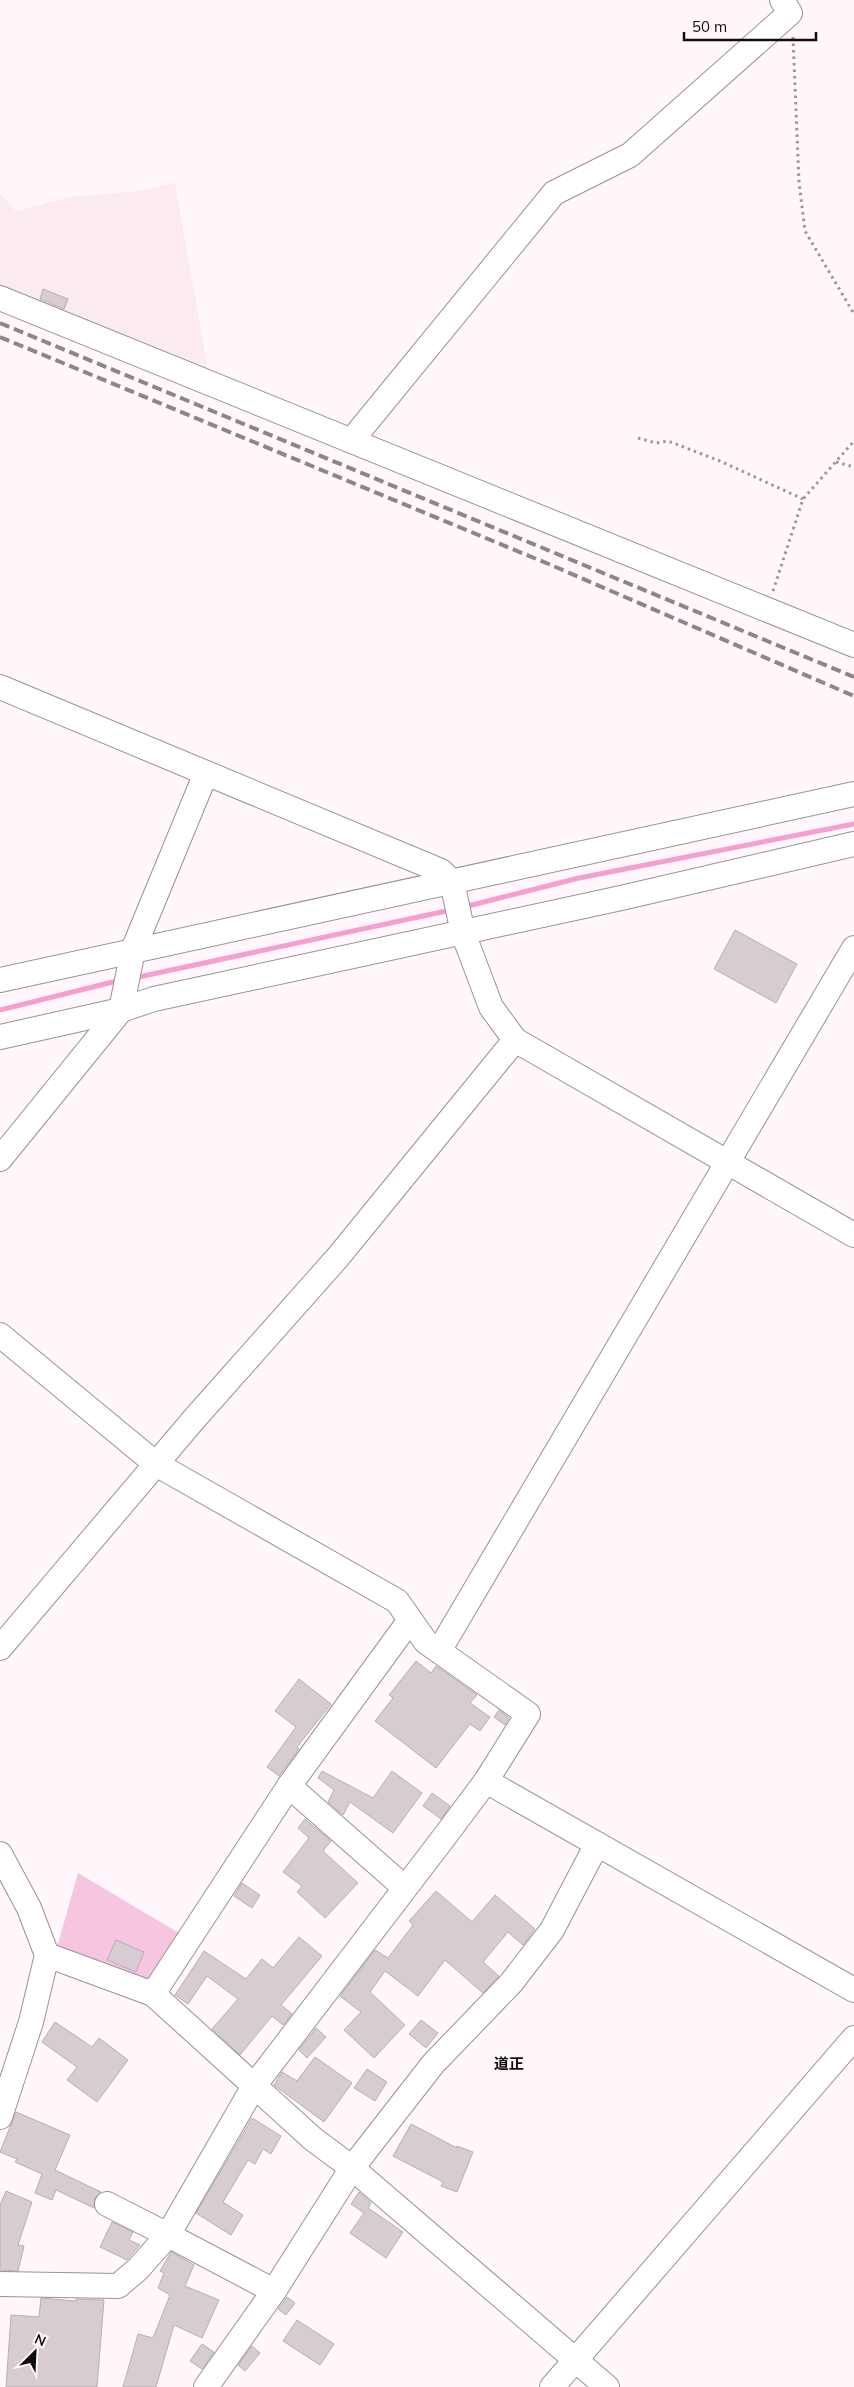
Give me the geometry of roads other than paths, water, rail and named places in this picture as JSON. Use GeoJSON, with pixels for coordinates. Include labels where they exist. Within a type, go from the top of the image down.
{"type":"FeatureCollection","features":[{"type":"Feature","properties":{"kind":"street"},"geometry":{"type":"LineString","coordinates":[[351,441],[554,193],[630,155],[786,6]]}},
{"type":"Feature","properties":{"kind":"street"},"geometry":{"type":"LineString","coordinates":[[0,298],[854,645]]}},
{"type":"Feature","properties":{"kind":"street"},"geometry":{"type":"LineString","coordinates":[[0,687],[441,871],[452,882],[463,933],[491,1007],[516,1040],[854,1235]]}},
{"type":"Feature","properties":{"kind":"street"},"geometry":{"type":"LineString","coordinates":[[0,1159],[121,1010],[133,950],[206,773]]}},
{"type":"Feature","properties":{"kind":"street"},"geometry":{"type":"LineString","coordinates":[[0,980],[854,794]]}},
{"type":"Feature","properties":{"kind":"street"},"geometry":{"type":"LineString","coordinates":[[0,1037],[121,1010],[154,999],[463,933],[854,844]]}},
{"type":"Feature","properties":{"kind":"street"},"geometry":{"type":"LineString","coordinates":[[439,1651],[854,948]]}},
{"type":"Feature","properties":{"kind":"street"},"geometry":{"type":"LineString","coordinates":[[0,1648],[156,1464],[338,1256],[516,1040]]}},
{"type":"Feature","properties":{"kind":"street"},"geometry":{"type":"LineString","coordinates":[[0,1335],[156,1464],[396,1601],[426,1642],[528,1714],[486,1780],[254,2086],[168,2235],[138,2268],[118,2286],[0,2284]]}},
{"type":"Feature","properties":{"kind":"street"},"geometry":{"type":"LineString","coordinates":[[153,1994],[289,1786],[410,1620]]}},
{"type":"Feature","properties":{"kind":"street"},"geometry":{"type":"LineString","coordinates":[[486,1780],[854,1990]]}},
{"type":"Feature","properties":{"kind":"street"},"geometry":{"type":"LineString","coordinates":[[289,1786],[405,1888]]}},
{"type":"Feature","properties":{"kind":"street"},"geometry":{"type":"LineString","coordinates":[[206,2387],[274,2291],[352,2168],[433,2064],[511,1982],[552,1930],[597,1844]]}},
{"type":"Feature","properties":{"kind":"street"},"geometry":{"type":"LineString","coordinates":[[0,1854],[29,1908],[47,1955],[31,2022],[0,2117]]}},
{"type":"Feature","properties":{"kind":"street"},"geometry":{"type":"LineString","coordinates":[[47,1955],[153,1994],[313,2140],[352,2168],[607,2387]]}},
{"type":"Feature","properties":{"kind":"street"},"geometry":{"type":"LineString","coordinates":[[552,2387],[854,2038]]}},
{"type":"Feature","properties":{"kind":"street"},"geometry":{"type":"LineString","coordinates":[[107,2204],[274,2291]]}},
{"type":"Feature","properties":{"kind":"waterway"},"geometry":{"type":"LineString","coordinates":[[464,907],[579,878],[854,824]]}},
{"type":"Feature","properties":{"kind":"waterway"},"geometry":{"type":"LineString","coordinates":[[134,978],[451,910]]}},
{"type":"Feature","properties":{"kind":"waterway"},"geometry":{"type":"LineString","coordinates":[[0,1010],[121,980]]}},
{"type":"Feature","properties":{"kind":"railway"},"geometry":{"type":"LineString","coordinates":[[0,323],[854,677]]}},
{"type":"Feature","properties":{"kind":"railway"},"geometry":{"type":"LineString","coordinates":[[0,337],[551,565],[854,696]]}},
{"type":"Feature","properties":{"kind":"district","name":"道正"},"geometry":{"type":"Point","coordinates":[509,2063]}}]}
